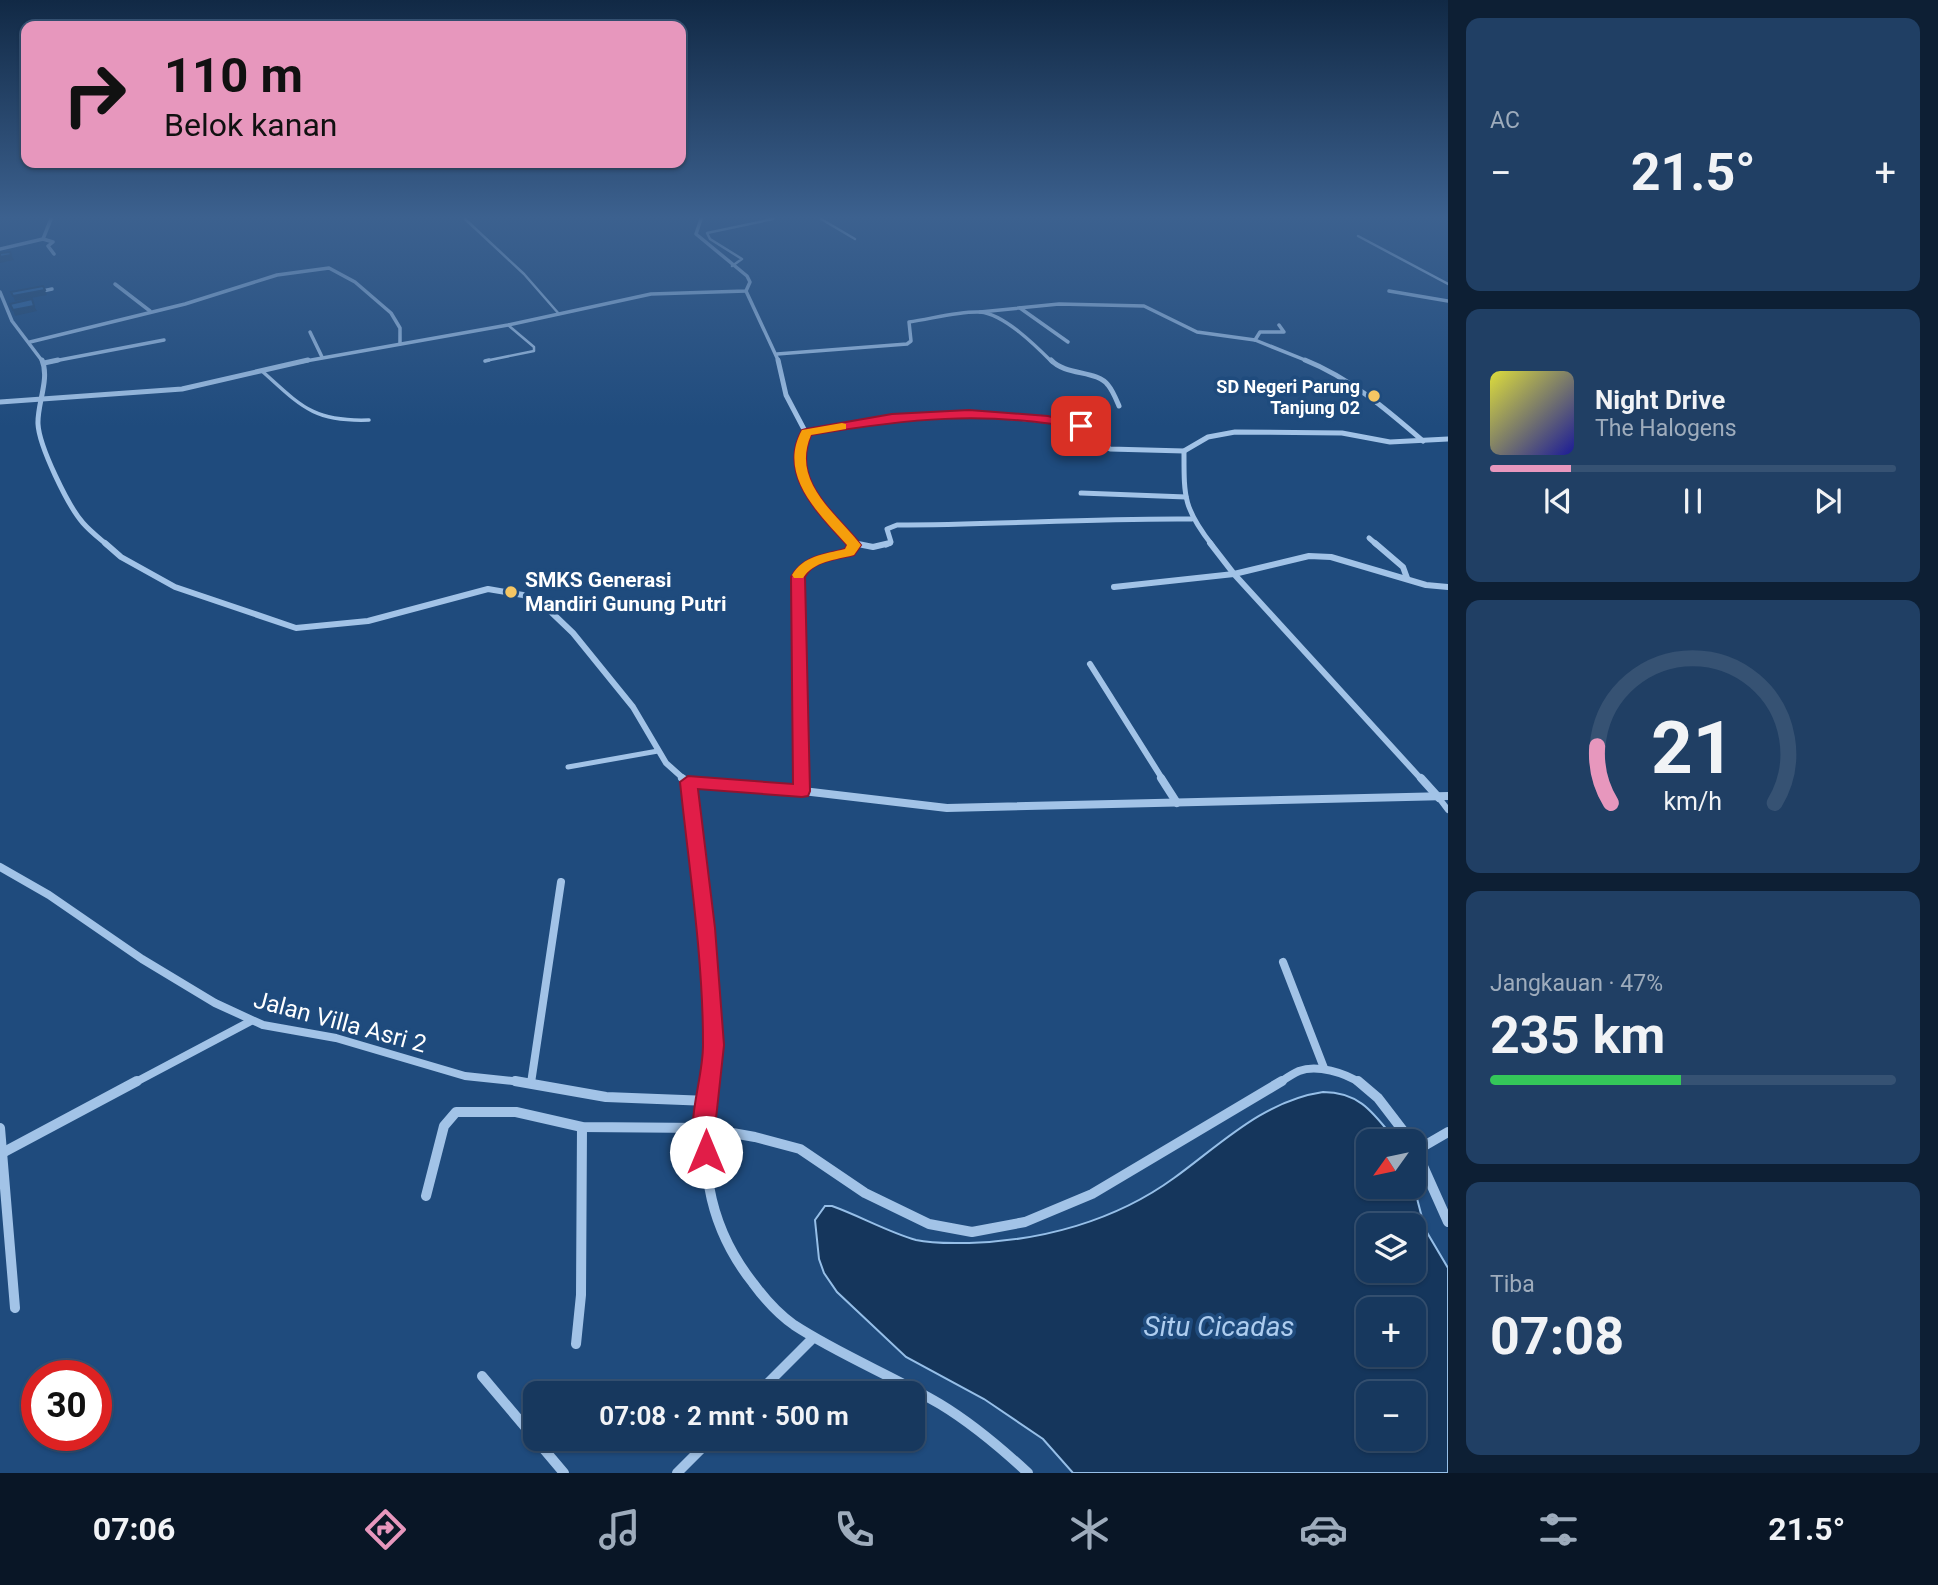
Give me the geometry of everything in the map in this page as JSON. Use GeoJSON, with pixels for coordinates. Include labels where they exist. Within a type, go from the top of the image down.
{"type":"FeatureCollection","features":[{"type":"Feature","properties":{"kind":"street"},"geometry":{"type":"LineString","coordinates":[[120,288],[150,311]]}},
{"type":"Feature","properties":{"kind":"street"},"geometry":{"type":"LineString","coordinates":[[30,342],[236,288]]}},
{"type":"Feature","properties":{"kind":"street"},"geometry":{"type":"LineString","coordinates":[[361,288],[395,317],[402,331],[400,344]]}},
{"type":"Feature","properties":{"kind":"street"},"geometry":{"type":"LineString","coordinates":[[36,292],[52,289]]}},
{"type":"Feature","properties":{"kind":"street"},"geometry":{"type":"LineString","coordinates":[[0,402],[162,392],[322,357],[508,325],[651,294],[746,291]]}},
{"type":"Feature","properties":{"kind":"street"},"geometry":{"type":"LineString","coordinates":[[746,291],[777,354],[786,395],[806,433]]}},
{"type":"Feature","properties":{"kind":"street"},"geometry":{"type":"LineString","coordinates":[[1390,291],[1448,301]]}},
{"type":"Feature","properties":{"kind":"street"},"geometry":{"type":"LineString","coordinates":[[0,292],[3,307],[44,363],[38,427],[47,458],[82,522],[121,557],[175,587],[296,628],[314,629],[351,624],[488,589],[508,589],[523,593],[559,616],[637,712],[671,772],[688,782],[802,791],[947,808],[1448,796]]}},
{"type":"Feature","properties":{"kind":"street"},"geometry":{"type":"LineString","coordinates":[[3,299],[14,297]]}},
{"type":"Feature","properties":{"kind":"street"},"geometry":{"type":"LineString","coordinates":[[777,354],[907,344],[911,341],[909,321],[1059,304],[1144,306],[1197,332],[1255,340],[1303,359],[1355,385],[1404,422],[1423,441]]}},
{"type":"Feature","properties":{"kind":"street"},"geometry":{"type":"LineString","coordinates":[[1020,308],[1068,342]]}},
{"type":"Feature","properties":{"kind":"street"},"geometry":{"type":"LineString","coordinates":[[980,312],[999,319],[1032,341],[1058,368],[1101,379],[1112,389],[1119,406]]}},
{"type":"Feature","properties":{"kind":"street"},"geometry":{"type":"LineString","coordinates":[[1255,340],[1260,332],[1284,332],[1279,325]]}},
{"type":"Feature","properties":{"kind":"street"},"geometry":{"type":"LineString","coordinates":[[310,332],[322,357]]}},
{"type":"Feature","properties":{"kind":"street"},"geometry":{"type":"LineString","coordinates":[[44,363],[164,340]]}},
{"type":"Feature","properties":{"kind":"street"},"geometry":{"type":"LineString","coordinates":[[806,433],[892,418],[1003,415],[1074,423],[1106,448],[1184,451],[1208,437],[1235,432],[1316,432],[1390,442],[1448,439]]}},
{"type":"Feature","properties":{"kind":"street"},"geometry":{"type":"LineString","coordinates":[[806,433],[801,444],[799,463],[803,480],[824,513],[854,545],[886,545],[891,542],[887,528],[897,525],[972,525],[1103,518],[1192,519]]}},
{"type":"Feature","properties":{"kind":"street"},"geometry":{"type":"LineString","coordinates":[[1184,451],[1186,497],[1192,519],[1234,574],[1439,798]]}},
{"type":"Feature","properties":{"kind":"street"},"geometry":{"type":"LineString","coordinates":[[1081,493],[1186,497]]}},
{"type":"Feature","properties":{"kind":"street"},"geometry":{"type":"LineString","coordinates":[[1369,538],[1403,568],[1407,578]]}},
{"type":"Feature","properties":{"kind":"street"},"geometry":{"type":"LineString","coordinates":[[802,791],[798,577],[803,567],[850,552],[854,545]]}},
{"type":"Feature","properties":{"kind":"street"},"geometry":{"type":"LineString","coordinates":[[1114,587],[1234,574],[1309,556],[1331,557],[1426,585],[1448,587]]}},
{"type":"Feature","properties":{"kind":"street"},"geometry":{"type":"LineString","coordinates":[[1090,664],[1177,803]]}},
{"type":"Feature","properties":{"kind":"street"},"geometry":{"type":"LineString","coordinates":[[688,782],[705,928],[714,1045],[704,1128],[710,1201],[722,1236],[740,1267],[764,1298],[793,1324],[813,1338],[940,1404],[988,1436],[1028,1473]]}},
{"type":"Feature","properties":{"kind":"street","name":"Jalan Villa Asri 2"},"geometry":{"type":"LineString","coordinates":[[0,867],[49,895],[142,959],[251,1021],[336,1038],[465,1076],[531,1083],[606,1097],[709,1101]]}},
{"type":"Feature","properties":{"kind":"street"},"geometry":{"type":"LineString","coordinates":[[531,1083],[561,882]]}},
{"type":"Feature","properties":{"kind":"street"},"geometry":{"type":"LineString","coordinates":[[1283,962],[1324,1068]]}},
{"type":"Feature","properties":{"kind":"street"},"geometry":{"type":"LineString","coordinates":[[2,1153],[251,1021]]}},
{"type":"Feature","properties":{"kind":"street"},"geometry":{"type":"LineString","coordinates":[[426,1196],[444,1126],[456,1112],[516,1112],[582,1127],[704,1128],[778,1142],[800,1149],[865,1193],[929,1224],[972,1232],[1026,1222],[1092,1194],[1301,1070],[1324,1068],[1356,1078],[1382,1101],[1402,1129]]}},
{"type":"Feature","properties":{"kind":"street"},"geometry":{"type":"LineString","coordinates":[[576,1344],[581,1296],[582,1127]]}},
{"type":"Feature","properties":{"kind":"street"},"geometry":{"type":"LineString","coordinates":[[0,1128],[15,1308]]}},
{"type":"Feature","properties":{"kind":"street"},"geometry":{"type":"LineString","coordinates":[[1426,1141],[1448,1132]]}},
{"type":"Feature","properties":{"kind":"street"},"geometry":{"type":"LineString","coordinates":[[1426,1173],[1448,1222]]}},
{"type":"Feature","properties":{"kind":"street"},"geometry":{"type":"LineString","coordinates":[[770,1381],[813,1338]]}},
{"type":"Feature","properties":{"kind":"street"},"geometry":{"type":"LineString","coordinates":[[482,1376],[564,1473]]}},
{"type":"Feature","properties":{"kind":"street"},"geometry":{"type":"LineString","coordinates":[[677,1473],[699,1451]]}},
{"type":"Feature","properties":{"kind":"lane"},"geometry":{"type":"LineString","coordinates":[[536,288],[559,314]]}},
{"type":"Feature","properties":{"kind":"lane"},"geometry":{"type":"LineString","coordinates":[[485,361],[534,351],[534,347],[508,325]]}},
{"type":"Feature","properties":{"kind":"lane"},"geometry":{"type":"LineString","coordinates":[[262,371],[314,416],[338,421],[369,420]]}},
{"type":"Feature","properties":{"kind":"lane"},"geometry":{"type":"LineString","coordinates":[[568,767],[657,751]]}},
{"type":"Feature","properties":{"kind":"lane"},"geometry":{"type":"LineString","coordinates":[[1439,798],[1448,810]]}},
{"type":"Feature","properties":{"kind":"water","name":"Situ Cicadas"},"geometry":{"type":"Polygon","coordinates":[[[1323,1092],[1346,1095],[1363,1105],[1386,1129],[1356,1129],[1356,1199],[1417,1199],[1421,1213],[1356,1213],[1356,1283],[1426,1283],[1426,1231],[1448,1268],[1448,1473],[1073,1473],[1043,1439],[984,1399],[906,1357],[837,1292],[824,1273],[819,1259],[815,1220],[825,1206],[832,1206],[906,1237],[936,1243],[1023,1238],[1076,1226],[1127,1206],[1151,1193],[1226,1138],[1281,1104],[1323,1092]]]}},
{"type":"Feature","properties":{"kind":"building"},"geometry":{"type":"Polygon","coordinates":[[[34,288],[45,290],[13,296],[11,292],[34,288]]]}},
{"type":"Feature","properties":{"kind":"building"},"geometry":{"type":"Polygon","coordinates":[[[32,299],[34,306],[13,310],[10,304],[32,299]]]}},
{"type":"Feature","properties":{"kind":"slow traffic"},"geometry":{"type":"LineString","coordinates":[[799,575],[803,567],[850,552],[854,545],[849,536],[824,513],[803,480],[799,463],[801,444],[806,433],[842,427]]}},
{"type":"Feature","properties":{"kind":"place","name":"SD Negeri Parung Tanjung 02"},"geometry":{"type":"Point","coordinates":[1374,396]}},
{"type":"Feature","properties":{"kind":"place","name":"SMKS Generasi Mandiri Gunung Putri"},"geometry":{"type":"Point","coordinates":[511,592]}},
{"type":"Feature","properties":{"kind":"route"},"geometry":{"type":"LineString","coordinates":[[706,1152],[704,1128],[714,1045],[705,928],[688,782],[802,791],[798,577],[803,567],[850,552],[854,545],[849,536],[824,513],[803,480],[799,463],[801,444],[806,433],[892,418],[969,414],[1048,419],[1081,426]]}}]}
